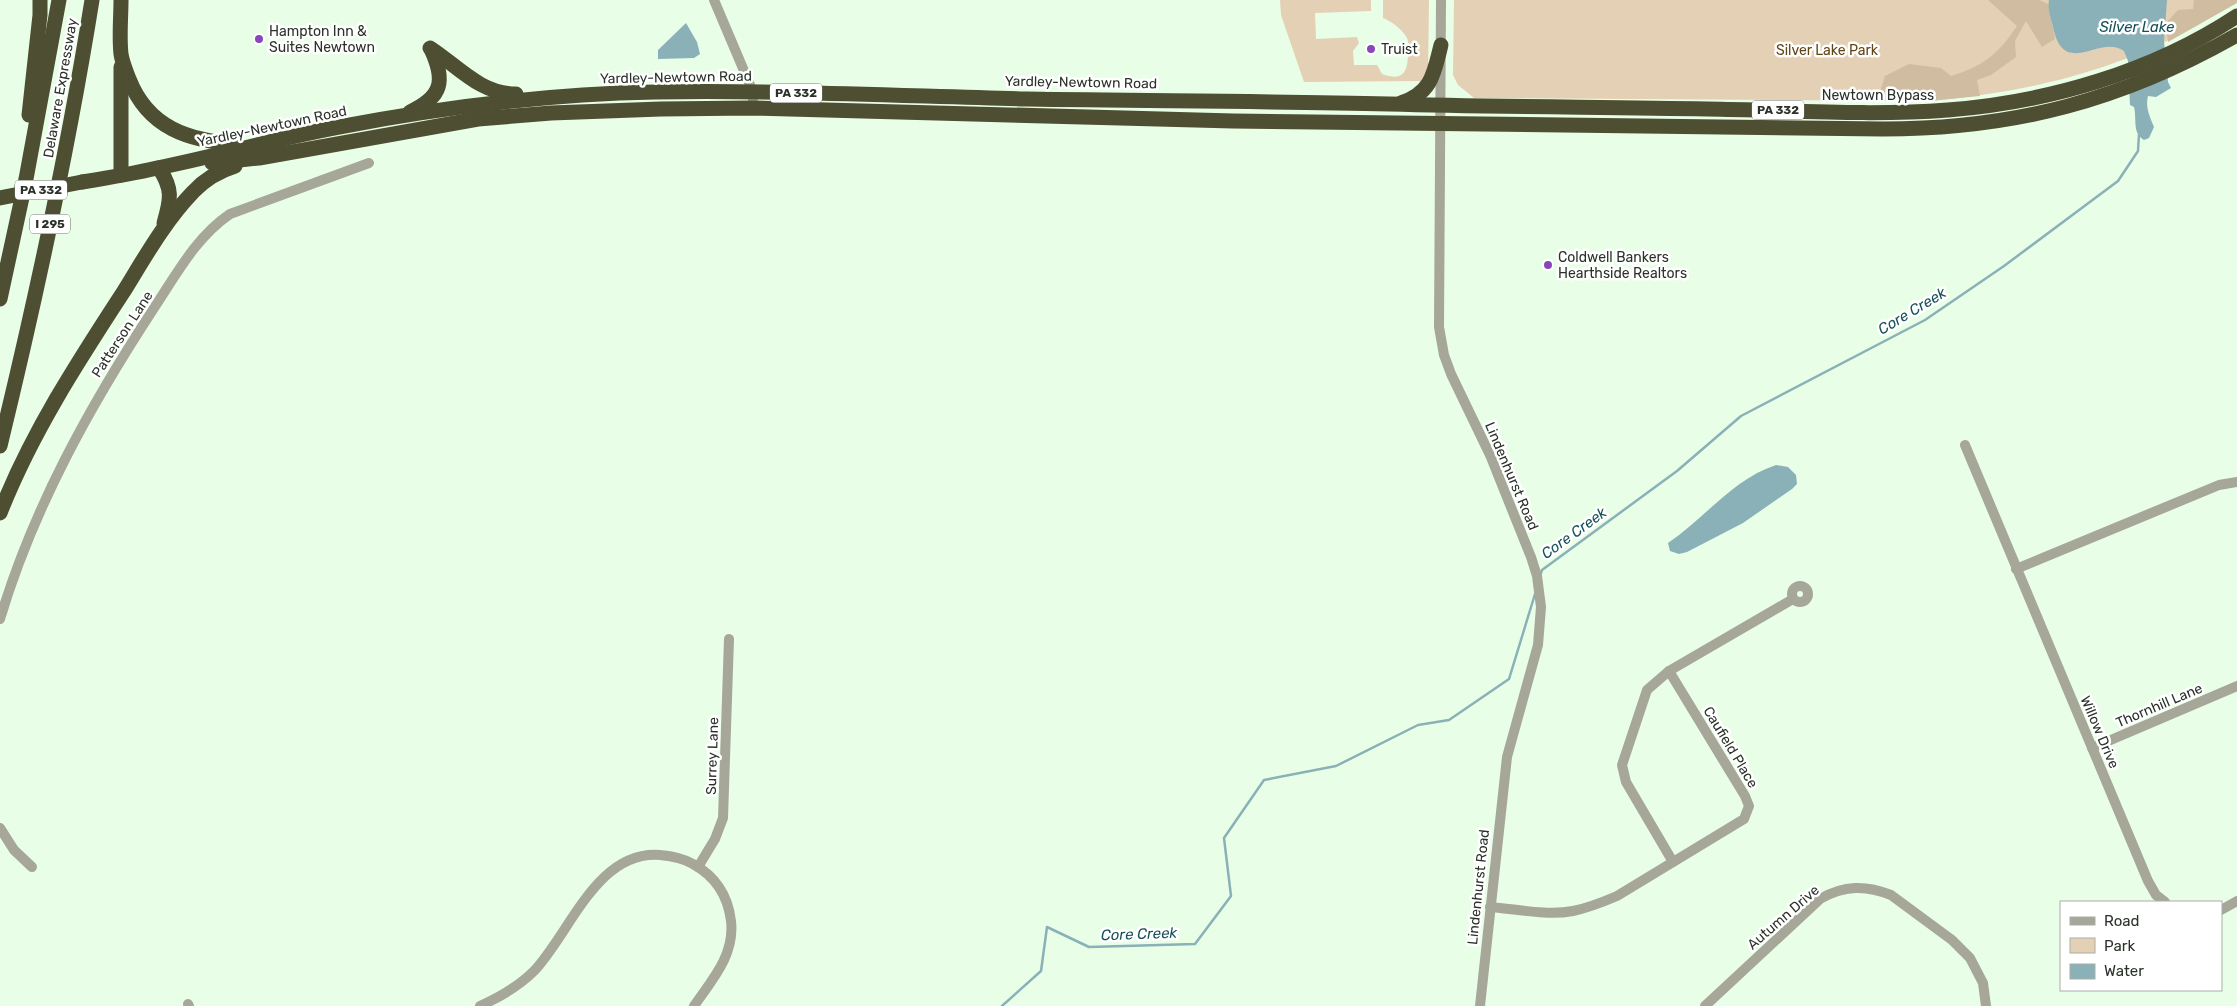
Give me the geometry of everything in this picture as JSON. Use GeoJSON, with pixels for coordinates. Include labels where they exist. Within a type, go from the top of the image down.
{"type":"FeatureCollection","features":[{"type":"Feature","properties":{"kind":"highway"},"geometry":{"type":"LineString","coordinates":[[9,259],[8,226],[18,183],[30,104],[40,0]]}},
{"type":"Feature","properties":{"kind":"highway","name":"Delaware Expressway"},"geometry":{"type":"LineString","coordinates":[[0,299],[59,0]]}},
{"type":"Feature","properties":{"kind":"highway","name":"Delaware Expressway"},"geometry":{"type":"LineString","coordinates":[[0,446],[39,280],[74,106],[92,0]]}},
{"type":"Feature","properties":{"kind":"highway"},"geometry":{"type":"LineString","coordinates":[[121,175],[122,0]]}},
{"type":"Feature","properties":{"kind":"highway","name":"Newtown Bypass"},"geometry":{"type":"LineString","coordinates":[[1441,106],[1851,112],[1934,111],[1983,106],[2043,96],[2110,77],[2179,48],[2237,16]]}},
{"type":"Feature","properties":{"kind":"highway","name":"PA 332"},"geometry":{"type":"LineString","coordinates":[[1440,124],[1874,129],[1952,128],[2040,114],[2108,95],[2180,65],[2237,35]]}},
{"type":"Feature","properties":{"kind":"highway"},"geometry":{"type":"LineString","coordinates":[[1397,104],[1420,94],[1426,87],[1433,75],[1441,45]]}},
{"type":"Feature","properties":{"kind":"highway"},"geometry":{"type":"LineString","coordinates":[[400,117],[432,99],[440,83],[439,66],[430,48],[478,84],[492,91],[513,94],[582,90],[612,94]]}},
{"type":"Feature","properties":{"kind":"highway"},"geometry":{"type":"LineString","coordinates":[[121,55],[132,86],[141,103],[168,127],[191,138],[256,152]]}},
{"type":"Feature","properties":{"kind":"highway","name":"Yardley-Newtown Road"},"geometry":{"type":"LineString","coordinates":[[256,152],[339,127],[400,117],[541,98],[612,94],[753,92],[1029,99],[1188,99],[1441,106]]}},
{"type":"Feature","properties":{"kind":"highway","name":"Yardley-Newtown Road"},"geometry":{"type":"LineString","coordinates":[[0,198],[159,168],[478,119],[606,110],[753,108],[1233,122],[1440,124]]}},
{"type":"Feature","properties":{"kind":"highway"},"geometry":{"type":"LineString","coordinates":[[0,514],[51,407],[179,207],[202,184],[256,152]]}},
{"type":"Feature","properties":{"kind":"highway"},"geometry":{"type":"LineString","coordinates":[[159,168],[166,180],[170,197],[160,234]]}},
{"type":"Feature","properties":{"kind":"street"},"geometry":{"type":"LineString","coordinates":[[714,0],[753,92],[753,108]]}},
{"type":"Feature","properties":{"kind":"street","name":"Lindenhurst Road"},"geometry":{"type":"LineString","coordinates":[[1441,0],[1438,306],[1444,355],[1451,374],[1494,464],[1537,576],[1540,594],[1541,621],[1538,646],[1507,757],[1480,1006]]}},
{"type":"Feature","properties":{"kind":"street","name":"Patterson Lane"},"geometry":{"type":"LineString","coordinates":[[0,618],[33,524],[72,444],[122,357],[199,242],[218,222],[235,212],[368,163]]}},
{"type":"Feature","properties":{"kind":"street","name":"Willow Drive"},"geometry":{"type":"LineString","coordinates":[[1965,445],[2148,881],[2156,895],[2164,901]]}},
{"type":"Feature","properties":{"kind":"street"},"geometry":{"type":"LineString","coordinates":[[2016,569],[2218,485],[2237,482]]}},
{"type":"Feature","properties":{"kind":"street"},"geometry":{"type":"LineString","coordinates":[[1673,862],[1626,782],[1622,766],[1646,690],[1669,671],[1793,599]]}},
{"type":"Feature","properties":{"kind":"street","name":"Surrey Lane"},"geometry":{"type":"LineString","coordinates":[[698,867],[715,838],[723,818],[729,639]]}},
{"type":"Feature","properties":{"kind":"street","name":"Caufield Place"},"geometry":{"type":"LineString","coordinates":[[1490,907],[1550,913],[1572,911],[1618,896],[1744,819],[1749,806],[1746,796],[1669,671]]}},
{"type":"Feature","properties":{"kind":"street","name":"Thornhill Lane"},"geometry":{"type":"LineString","coordinates":[[2092,748],[2237,686]]}},
{"type":"Feature","properties":{"kind":"street"},"geometry":{"type":"LineString","coordinates":[[0,828],[14,850],[32,867]]}},
{"type":"Feature","properties":{"kind":"street"},"geometry":{"type":"LineString","coordinates":[[480,1006],[506,992],[534,971],[551,951],[599,882],[620,865],[644,856],[655,855],[677,858],[698,867],[717,883],[724,895],[730,915],[731,937],[726,958],[694,1006]]}},
{"type":"Feature","properties":{"kind":"street","name":"Autumn Drive"},"geometry":{"type":"LineString","coordinates":[[1705,1006],[1820,899],[1832,892],[1857,887],[1878,890],[1890,895],[1964,951],[1980,973],[1986,1006]]}},
{"type":"Feature","properties":{"kind":"street"},"geometry":{"type":"LineString","coordinates":[[2222,909],[2237,901]]}},
{"type":"Feature","properties":{"kind":"green space"},"geometry":{"type":"Polygon","coordinates":[[[1280,0],[1371,0],[1371,11],[1315,13],[1316,39],[1357,37],[1359,43],[1353,51],[1354,65],[1377,65],[1382,74],[1395,77],[1403,74],[1407,65],[1408,41],[1405,35],[1393,23],[1383,18],[1383,0],[1429,0],[1428,75],[1424,81],[1304,82],[1281,15],[1280,0]]]}},
{"type":"Feature","properties":{"kind":"green space","name":"Silver Lake Park"},"geometry":{"type":"Polygon","coordinates":[[[1454,0],[2201,0],[2198,25],[2133,56],[2068,78],[2034,86],[1929,101],[1474,98],[1458,85],[1453,75],[1454,0]]]}},
{"type":"Feature","properties":{"kind":"shaded area"},"geometry":{"type":"Polygon","coordinates":[[[1988,0],[2039,0],[2048,4],[2055,39],[2042,47],[2026,21],[2015,41],[2016,57],[1991,75],[1977,80],[1980,96],[1929,101],[1877,101],[1885,76],[1909,64],[1941,68],[1951,76],[1973,68],[1989,58],[2017,26],[1988,0]]]}},
{"type":"Feature","properties":{"kind":"shaded area"},"geometry":{"type":"Polygon","coordinates":[[[2194,0],[2237,0],[2237,3],[2168,42],[2166,23],[2178,10],[2193,9],[2194,0]]]}},
{"type":"Feature","properties":{"kind":"water","name":"Silver Lake"},"geometry":{"type":"Polygon","coordinates":[[[2049,0],[2167,0],[2164,41],[2168,82],[2171,88],[2156,97],[2148,96],[2148,108],[2154,127],[2149,138],[2144,140],[2136,130],[2134,107],[2130,105],[2128,61],[2124,51],[2115,47],[2104,47],[2084,52],[2074,53],[2065,51],[2058,43],[2049,10],[2049,0]]]}},
{"type":"Feature","properties":{"kind":"water"},"geometry":{"type":"Polygon","coordinates":[[[686,23],[697,42],[700,54],[694,58],[658,59],[658,50],[686,23]]]}},
{"type":"Feature","properties":{"kind":"water"},"geometry":{"type":"Polygon","coordinates":[[[1776,465],[1788,467],[1796,475],[1797,484],[1792,489],[1743,523],[1687,552],[1679,554],[1670,551],[1668,543],[1733,489],[1761,471],[1776,465]]]}},
{"type":"Feature","properties":{"kind":"waterway","name":"Core Creek"},"geometry":{"type":"LineString","coordinates":[[1540,576],[1542,570],[1677,471],[1741,416],[1925,320],[2004,266],[2118,181],[2138,151],[2139,134]]}},
{"type":"Feature","properties":{"kind":"waterway","name":"Core Creek"},"geometry":{"type":"LineString","coordinates":[[1002,1006],[1041,971],[1047,927],[1089,947],[1195,944],[1231,896],[1224,838],[1264,780],[1336,766],[1418,725],[1449,720],[1509,679],[1535,594]]}},
{"type":"Feature","properties":{"kind":"place","name":"Hampton Inn & Suites Newtown"},"geometry":{"type":"Point","coordinates":[259,39]}},
{"type":"Feature","properties":{"kind":"place","name":"Truist"},"geometry":{"type":"Point","coordinates":[1371,49]}},
{"type":"Feature","properties":{"kind":"place","name":"Coldwell Bankers Hearthside Realtors"},"geometry":{"type":"Point","coordinates":[1548,265]}}]}
